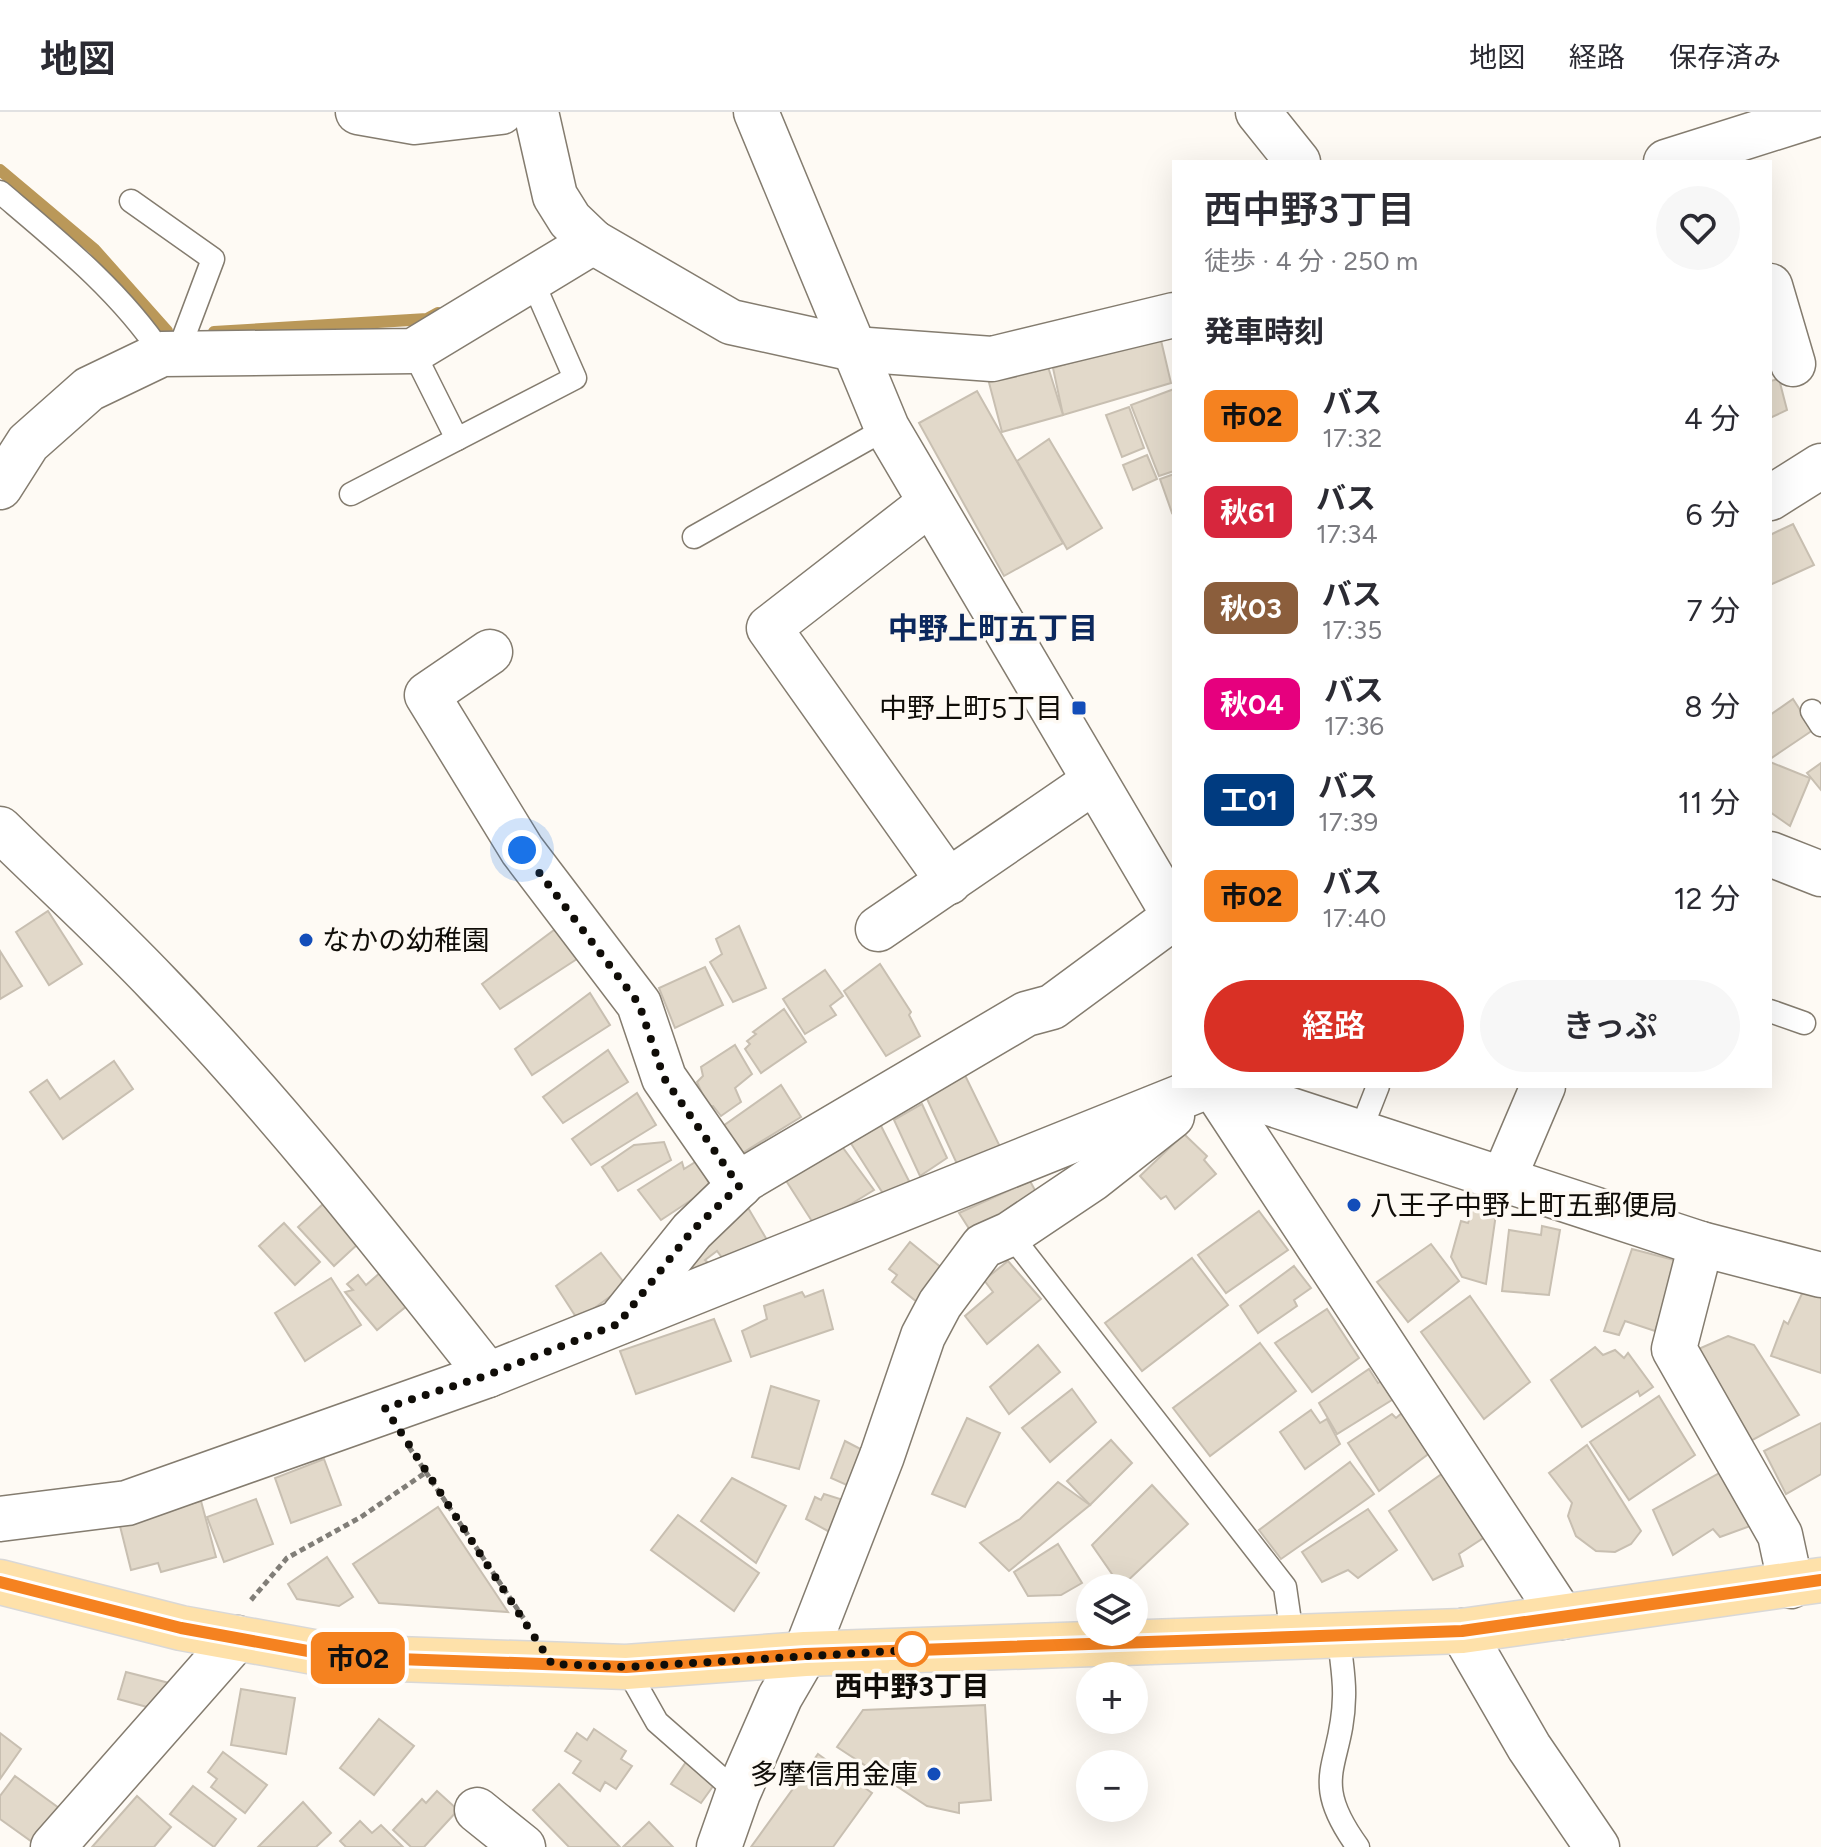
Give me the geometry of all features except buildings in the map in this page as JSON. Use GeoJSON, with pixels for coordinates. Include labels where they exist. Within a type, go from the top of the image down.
{"type":"FeatureCollection","features":[{"type":"Feature","properties":{"kind":"main road"},"geometry":{"type":"LineString","coordinates":[[0,1582],[122,1614],[341,1657],[452,1664],[626,1667],[805,1654],[1462,1631],[1806,1583]]}},
{"type":"Feature","properties":{"kind":"street"},"geometry":{"type":"LineString","coordinates":[[358,112],[415,122],[501,112]]}},
{"type":"Feature","properties":{"kind":"street"},"geometry":{"type":"LineString","coordinates":[[536,112],[555,196],[570,220],[593,242],[731,322],[854,349],[992,359],[1172,315]]}},
{"type":"Feature","properties":{"kind":"street"},"geometry":{"type":"LineString","coordinates":[[756,112],[887,428],[1172,913]]}},
{"type":"Feature","properties":{"kind":"street"},"geometry":{"type":"LineString","coordinates":[[1258,112],[1296,160]]}},
{"type":"Feature","properties":{"kind":"street"},"geometry":{"type":"LineString","coordinates":[[1679,160],[1731,152],[1821,113]]}},
{"type":"Feature","properties":{"kind":"street"},"geometry":{"type":"LineString","coordinates":[[0,487],[28,443],[89,389],[170,353],[413,351],[593,242]]}},
{"type":"Feature","properties":{"kind":"street"},"geometry":{"type":"LineString","coordinates":[[1772,293],[1793,364]]}},
{"type":"Feature","properties":{"kind":"street"},"geometry":{"type":"LineString","coordinates":[[1772,497],[1821,466]]}},
{"type":"Feature","properties":{"kind":"street"},"geometry":{"type":"LineString","coordinates":[[930,503],[769,628],[949,882]]}},
{"type":"Feature","properties":{"kind":"street"},"geometry":{"type":"LineString","coordinates":[[490,652],[427,695],[522,850],[639,1004],[664,1078],[739,1186]]}},
{"type":"Feature","properties":{"kind":"street"},"geometry":{"type":"LineString","coordinates":[[878,929],[1093,782]]}},
{"type":"Feature","properties":{"kind":"street"},"geometry":{"type":"LineString","coordinates":[[0,829],[160,985],[244,1077],[369,1224],[488,1375]]}},
{"type":"Feature","properties":{"kind":"street"},"geometry":{"type":"LineString","coordinates":[[1772,855],[1821,874]]}},
{"type":"Feature","properties":{"kind":"street"},"geometry":{"type":"LineString","coordinates":[[618,1324],[692,1231],[739,1186],[1026,1014],[1052,1007],[1172,917]]}},
{"type":"Feature","properties":{"kind":"street"},"geometry":{"type":"LineString","coordinates":[[0,1519],[127,1503],[385,1408],[488,1375],[1207,1088]]}},
{"type":"Feature","properties":{"kind":"street"},"geometry":{"type":"LineString","coordinates":[[719,1847],[738,1793],[780,1697],[805,1654],[882,1456],[923,1336],[940,1304],[983,1246],[1010,1234],[1092,1179],[1209,1088]]}},
{"type":"Feature","properties":{"kind":"street"},"geometry":{"type":"LineString","coordinates":[[1213,1088],[1562,1617]]}},
{"type":"Feature","properties":{"kind":"street"},"geometry":{"type":"LineString","coordinates":[[1218,1088],[1701,1244],[1821,1275]]}},
{"type":"Feature","properties":{"kind":"street"},"geometry":{"type":"LineString","coordinates":[[1503,1180],[1542,1088]]}},
{"type":"Feature","properties":{"kind":"street"},"geometry":{"type":"LineString","coordinates":[[1701,1244],[1674,1349],[1806,1583]]}},
{"type":"Feature","properties":{"kind":"street"},"geometry":{"type":"LineString","coordinates":[[1462,1631],[1529,1747],[1597,1847]]}},
{"type":"Feature","properties":{"kind":"street"},"geometry":{"type":"LineString","coordinates":[[53,1847],[237,1638]]}},
{"type":"Feature","properties":{"kind":"street"},"geometry":{"type":"LineString","coordinates":[[477,1810],[523,1847]]}},
{"type":"Feature","properties":{"kind":"lane"},"geometry":{"type":"LineString","coordinates":[[0,192],[85,264],[170,353],[213,259],[131,201]]}},
{"type":"Feature","properties":{"kind":"lane"},"geometry":{"type":"LineString","coordinates":[[351,494],[575,378],[532,280]]}},
{"type":"Feature","properties":{"kind":"lane"},"geometry":{"type":"LineString","coordinates":[[413,351],[457,439]]}},
{"type":"Feature","properties":{"kind":"lane"},"geometry":{"type":"LineString","coordinates":[[694,537],[887,428]]}},
{"type":"Feature","properties":{"kind":"lane"},"geometry":{"type":"LineString","coordinates":[[1772,1012],[1804,1023]]}},
{"type":"Feature","properties":{"kind":"lane"},"geometry":{"type":"LineString","coordinates":[[1360,1132],[1377,1088]]}},
{"type":"Feature","properties":{"kind":"lane"},"geometry":{"type":"LineString","coordinates":[[1010,1234],[1285,1587],[1292,1635]]}},
{"type":"Feature","properties":{"kind":"lane"},"geometry":{"type":"LineString","coordinates":[[1339,1634],[1345,1699],[1328,1779],[1335,1807],[1358,1847]]}},
{"type":"Feature","properties":{"kind":"lane"},"geometry":{"type":"LineString","coordinates":[[626,1667],[657,1722],[738,1793]]}},
{"type":"Feature","properties":{"kind":"path"},"geometry":{"type":"LineString","coordinates":[[385,1408],[552,1664]]}},
{"type":"Feature","properties":{"kind":"path"},"geometry":{"type":"LineString","coordinates":[[237,1638],[253,1593],[287,1558],[361,1517],[425,1473]]}},
{"type":"Feature","properties":{"kind":"waterway"},"geometry":{"type":"LineString","coordinates":[[0,170],[94,249],[167,331]]}},
{"type":"Feature","properties":{"kind":"waterway"},"geometry":{"type":"LineString","coordinates":[[214,332],[427,319],[438,313]]}},
{"type":"Feature","properties":{"kind":"bus line","name":"市02"},"geometry":{"type":"LineString","coordinates":[[0,1582],[181,1628],[341,1657],[452,1664],[626,1667],[805,1654],[1462,1631],[1821,1580]]}},
{"type":"Feature","properties":{"kind":"place","name":"中野上町5丁目"},"geometry":{"type":"Point","coordinates":[1079,708]}},
{"type":"Feature","properties":{"kind":"place","name":"なかの幼稚園"},"geometry":{"type":"Point","coordinates":[306,940]}},
{"type":"Feature","properties":{"kind":"place","name":"八王子中野上町五郵便局"},"geometry":{"type":"Point","coordinates":[1354,1205]}},
{"type":"Feature","properties":{"kind":"place","name":"西中野3丁目"},"geometry":{"type":"Point","coordinates":[912,1649]}},
{"type":"Feature","properties":{"kind":"place","name":"多摩信用金庫"},"geometry":{"type":"Point","coordinates":[934,1774]}},
{"type":"Feature","properties":{"kind":"district","name":"中野上町五丁目"},"geometry":{"type":"Point","coordinates":[993,628]}},
{"type":"Feature","properties":{"kind":"route"},"geometry":{"type":"LineString","coordinates":[[522,850],[639,1004],[664,1078],[739,1186],[692,1231],[618,1324],[488,1375],[385,1408],[552,1664],[626,1667],[927,1649],[912,1649]]}}]}
